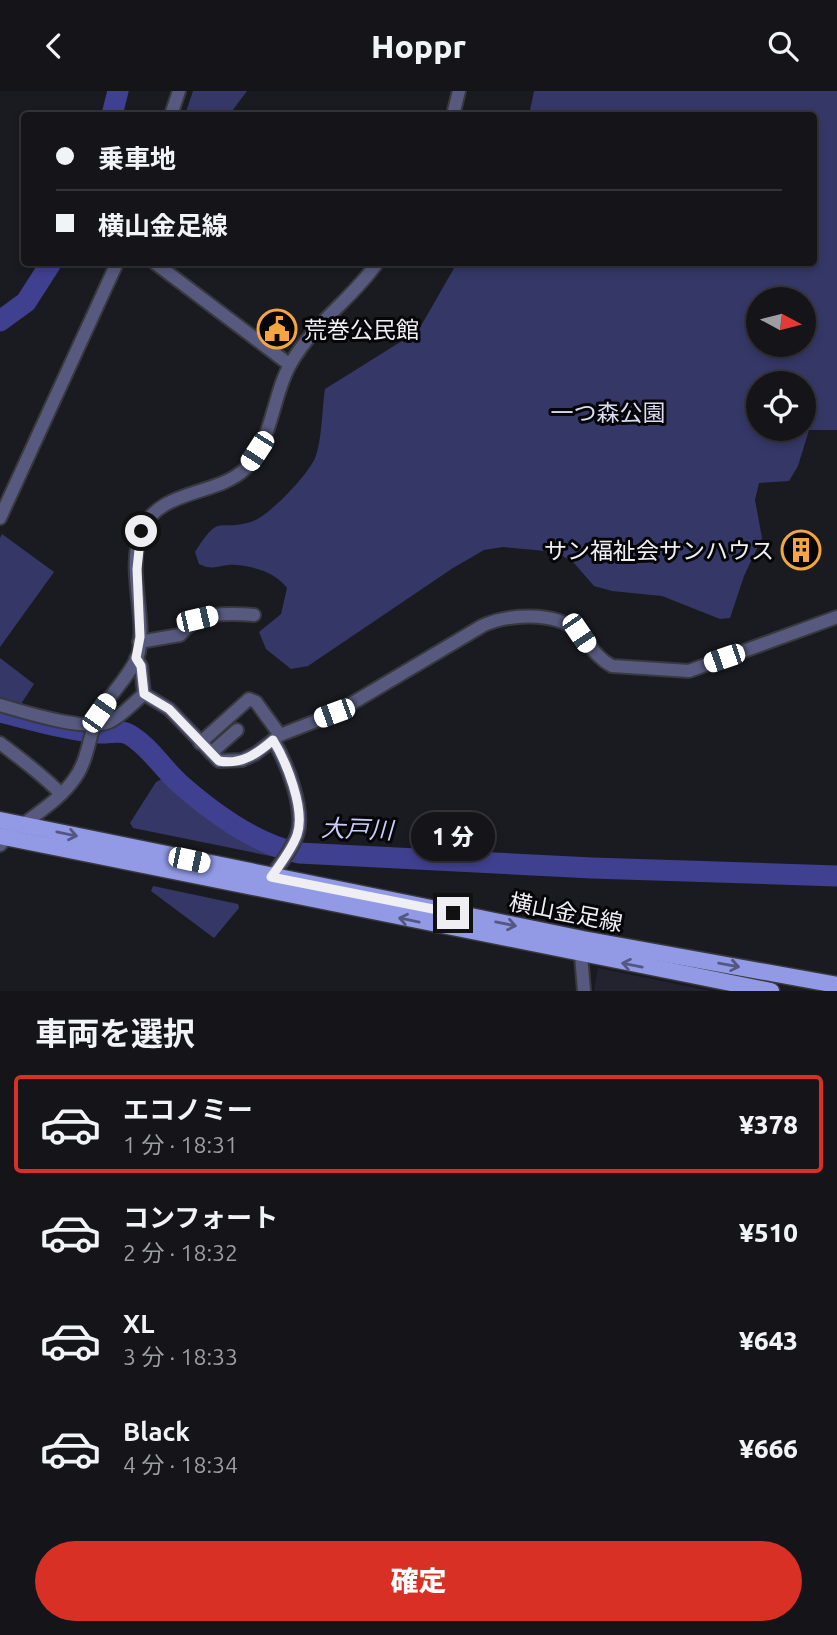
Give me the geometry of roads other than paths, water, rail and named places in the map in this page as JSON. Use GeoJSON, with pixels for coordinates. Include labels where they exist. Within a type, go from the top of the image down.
{"type":"FeatureCollection","features":[{"type":"Feature","properties":{"kind":"main road","name":"横山金足線"},"geometry":{"type":"LineString","coordinates":[[0,820],[583,939],[837,985]]}},
{"type":"Feature","properties":{"kind":"main road","name":"横山金足線"},"geometry":{"type":"LineString","coordinates":[[2,840],[771,991]]}},
{"type":"Feature","properties":{"kind":"street"},"geometry":{"type":"LineString","coordinates":[[172,112],[180,91]]}},
{"type":"Feature","properties":{"kind":"street"},"geometry":{"type":"LineString","coordinates":[[454,112],[458,91]]}},
{"type":"Feature","properties":{"kind":"street"},"geometry":{"type":"LineString","coordinates":[[0,518],[116,266]]}},
{"type":"Feature","properties":{"kind":"street"},"geometry":{"type":"LineString","coordinates":[[159,266],[290,365]]}},
{"type":"Feature","properties":{"kind":"street"},"geometry":{"type":"LineString","coordinates":[[2,840],[25,826],[61,794],[84,764],[99,713],[136,658],[139,642],[137,569],[141,531],[148,519],[168,503],[235,477],[247,468],[268,426],[290,365],[311,332],[358,288],[375,266]]}},
{"type":"Feature","properties":{"kind":"street"},"geometry":{"type":"LineString","coordinates":[[139,642],[180,635],[197,619],[225,613],[254,615]]}},
{"type":"Feature","properties":{"kind":"street"},"geometry":{"type":"LineString","coordinates":[[144,694],[169,709],[219,761],[242,760],[260,751],[277,737],[334,713],[482,626],[503,618],[539,618],[570,626],[611,666],[689,671],[837,617]]}},
{"type":"Feature","properties":{"kind":"street"},"geometry":{"type":"LineString","coordinates":[[136,658],[141,666],[144,694]]}},
{"type":"Feature","properties":{"kind":"street"},"geometry":{"type":"LineString","coordinates":[[0,705],[79,724],[96,725],[109,722],[144,694]]}},
{"type":"Feature","properties":{"kind":"street"},"geometry":{"type":"LineString","coordinates":[[200,743],[249,699],[256,702],[277,737],[299,815],[297,834],[260,891]]}},
{"type":"Feature","properties":{"kind":"street"},"geometry":{"type":"LineString","coordinates":[[211,753],[237,730]]}},
{"type":"Feature","properties":{"kind":"street"},"geometry":{"type":"LineString","coordinates":[[0,743],[26,766],[42,774],[61,794]]}},
{"type":"Feature","properties":{"kind":"street"},"geometry":{"type":"LineString","coordinates":[[581,955],[584,991]]}},
{"type":"Feature","properties":{"kind":"waterway"},"geometry":{"type":"LineString","coordinates":[[113,112],[118,91]]}},
{"type":"Feature","properties":{"kind":"waterway"},"geometry":{"type":"LineString","coordinates":[[0,321],[26,302],[49,266]]}},
{"type":"Feature","properties":{"kind":"waterway","name":"大戸川"},"geometry":{"type":"LineString","coordinates":[[0,712],[74,730],[122,732],[130,735],[180,784],[221,816],[267,843],[299,853],[592,868],[837,876]]}},
{"type":"Feature","properties":{"kind":"place","name":"荒巻公民館"},"geometry":{"type":"Point","coordinates":[277,329]}},
{"type":"Feature","properties":{"kind":"place","name":"サン福祉会サンハウス"},"geometry":{"type":"Point","coordinates":[801,550]}},
{"type":"Feature","properties":{"kind":"park label","name":"一つ森公園"},"geometry":{"type":"Point","coordinates":[608,412]}}]}
